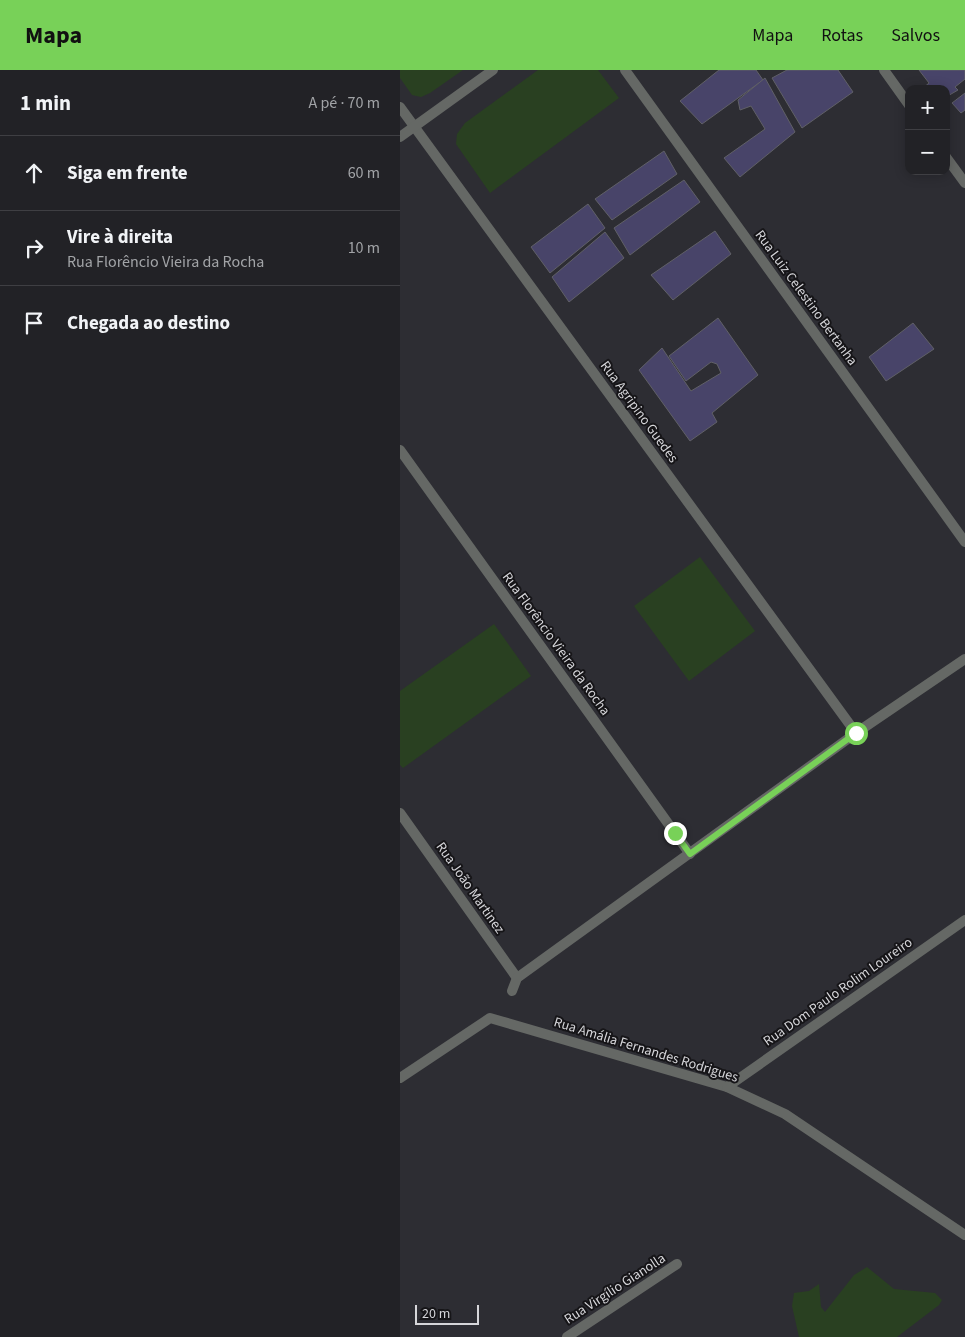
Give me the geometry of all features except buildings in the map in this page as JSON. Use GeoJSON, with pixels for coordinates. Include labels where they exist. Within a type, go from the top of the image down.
{"type":"FeatureCollection","features":[{"type":"Feature","properties":{"kind":"street"},"geometry":{"type":"LineString","coordinates":[[400,137],[493,70]]}},
{"type":"Feature","properties":{"kind":"street","name":"Rua Luiz Celestino Bertanha"},"geometry":{"type":"LineString","coordinates":[[625,70],[965,542]]}},
{"type":"Feature","properties":{"kind":"street"},"geometry":{"type":"LineString","coordinates":[[884,70],[905,99]]}},
{"type":"Feature","properties":{"kind":"street","name":"Rua Agripino Guedes"},"geometry":{"type":"LineString","coordinates":[[400,107],[856,733]]}},
{"type":"Feature","properties":{"kind":"street"},"geometry":{"type":"LineString","coordinates":[[950,161],[965,182]]}},
{"type":"Feature","properties":{"kind":"street","name":"Rua Florêncio Vieira da Rocha"},"geometry":{"type":"LineString","coordinates":[[400,450],[690,854]]}},
{"type":"Feature","properties":{"kind":"street"},"geometry":{"type":"LineString","coordinates":[[512,991],[517,978],[856,733],[965,659]]}},
{"type":"Feature","properties":{"kind":"street","name":"Rua João Martinez"},"geometry":{"type":"LineString","coordinates":[[400,813],[517,978]]}},
{"type":"Feature","properties":{"kind":"street","name":"Rua Dom Paulo Rolim Loureiro"},"geometry":{"type":"LineString","coordinates":[[727,1087],[965,920]]}},
{"type":"Feature","properties":{"kind":"street","name":"Rua Amália Fernandes Rodrigues"},"geometry":{"type":"LineString","coordinates":[[400,1078],[490,1018],[727,1087],[785,1114],[965,1235]]}},
{"type":"Feature","properties":{"kind":"street","name":"Rua Virgílio Gianolla"},"geometry":{"type":"LineString","coordinates":[[567,1337],[677,1264]]}},
{"type":"Feature","properties":{"kind":"green space"},"geometry":{"type":"Polygon","coordinates":[[[400,70],[463,70],[430,93],[421,97],[412,95],[400,78],[400,70]]]}},
{"type":"Feature","properties":{"kind":"green space"},"geometry":{"type":"Polygon","coordinates":[[[538,70],[598,70],[619,98],[490,193],[456,144],[457,134],[465,123],[538,70]]]}},
{"type":"Feature","properties":{"kind":"green space"},"geometry":{"type":"Polygon","coordinates":[[[700,557],[755,631],[689,681],[634,606],[700,557]]]}},
{"type":"Feature","properties":{"kind":"green space"},"geometry":{"type":"Polygon","coordinates":[[[494,624],[531,676],[403,768],[400,765],[400,691],[494,624]]]}},
{"type":"Feature","properties":{"kind":"green space"},"geometry":{"type":"Polygon","coordinates":[[[867,1267],[894,1289],[935,1293],[942,1300],[939,1305],[897,1337],[799,1337],[792,1306],[794,1293],[809,1291],[819,1284],[821,1307],[825,1312],[854,1275],[867,1267]]]}},
{"type":"Feature","properties":{"kind":"route"},"geometry":{"type":"LineString","coordinates":[[675,833],[690,854],[856,733]]}}]}
